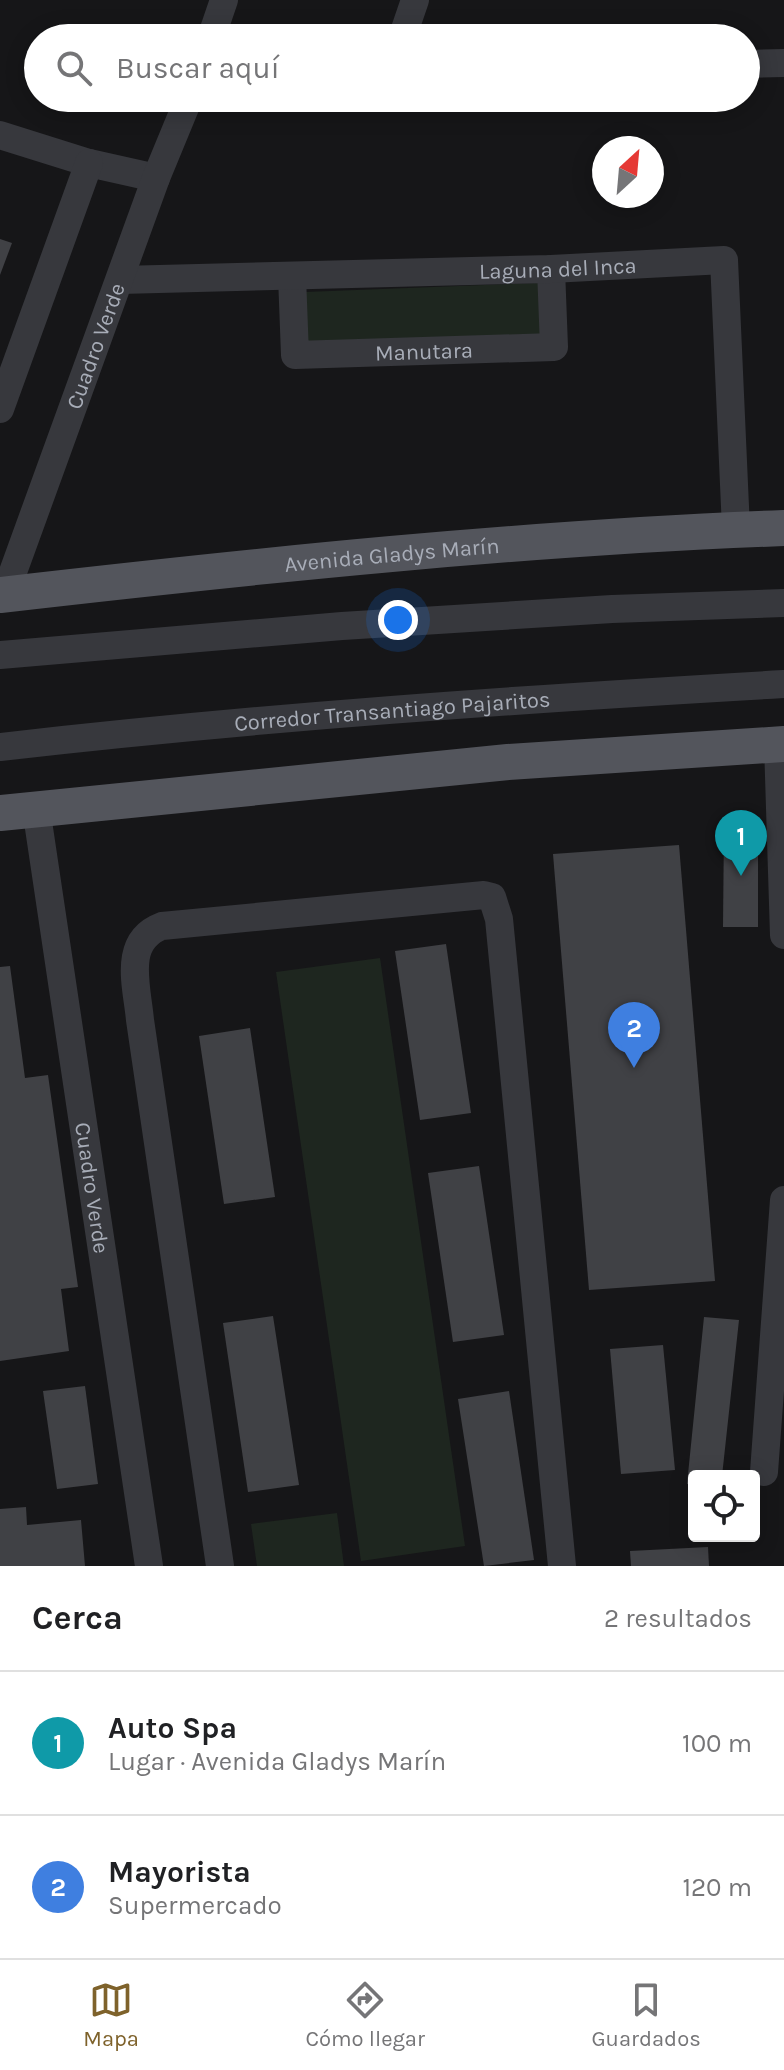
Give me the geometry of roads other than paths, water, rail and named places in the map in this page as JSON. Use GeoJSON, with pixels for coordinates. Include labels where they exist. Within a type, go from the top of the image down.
{"type":"FeatureCollection","features":[{"type":"Feature","properties":{"kind":"main road","name":"Avenida Gladys Marín"},"geometry":{"type":"LineString","coordinates":[[2,594],[546,539],[784,528]]}},
{"type":"Feature","properties":{"kind":"main road"},"geometry":{"type":"LineString","coordinates":[[0,813],[508,762],[781,744]]}},
{"type":"Feature","properties":{"kind":"street"},"geometry":{"type":"LineString","coordinates":[[216,24],[224,0]]}},
{"type":"Feature","properties":{"kind":"street"},"geometry":{"type":"LineString","coordinates":[[407,24],[415,0]]}},
{"type":"Feature","properties":{"kind":"street"},"geometry":{"type":"LineString","coordinates":[[760,64],[784,63]]}},
{"type":"Feature","properties":{"kind":"street","name":"Cuadro Verde"},"geometry":{"type":"LineString","coordinates":[[2,594],[183,112]]}},
{"type":"Feature","properties":{"kind":"street"},"geometry":{"type":"LineString","coordinates":[[0,135],[89,163],[156,178]]}},
{"type":"Feature","properties":{"kind":"street"},"geometry":{"type":"LineString","coordinates":[[0,409],[89,163]]}},
{"type":"Feature","properties":{"kind":"street","name":"Laguna del Inca"},"geometry":{"type":"LineString","coordinates":[[120,280],[551,269],[724,260],[736,529]]}},
{"type":"Feature","properties":{"kind":"street","name":"Manutara"},"geometry":{"type":"LineString","coordinates":[[292,276],[295,355],[554,347],[551,269]]}},
{"type":"Feature","properties":{"kind":"street"},"geometry":{"type":"LineString","coordinates":[[0,655],[342,626],[612,609],[784,603]]}},
{"type":"Feature","properties":{"kind":"street","name":"Corredor Transantiago Pajaritos"},"geometry":{"type":"LineString","coordinates":[[0,747],[195,725],[784,684]]}},
{"type":"Feature","properties":{"kind":"street"},"geometry":{"type":"LineString","coordinates":[[781,744],[784,935]]}},
{"type":"Feature","properties":{"kind":"street","name":"Cuadro Verde"},"geometry":{"type":"LineString","coordinates":[[36,808],[149,1566]]}},
{"type":"Feature","properties":{"kind":"street"},"geometry":{"type":"LineString","coordinates":[[220,1566],[140,1020],[135,953],[148,933],[162,926],[484,895],[492,897],[499,919],[562,1566]]}},
{"type":"Feature","properties":{"kind":"street"},"geometry":{"type":"LineString","coordinates":[[764,1472],[784,1200]]}},
{"type":"Feature","properties":{"kind":"place","name":"Auto Spa"},"geometry":{"type":"Point","coordinates":[741,876]}},
{"type":"Feature","properties":{"kind":"place","name":"Mayorista"},"geometry":{"type":"Point","coordinates":[634,1068]}}]}
